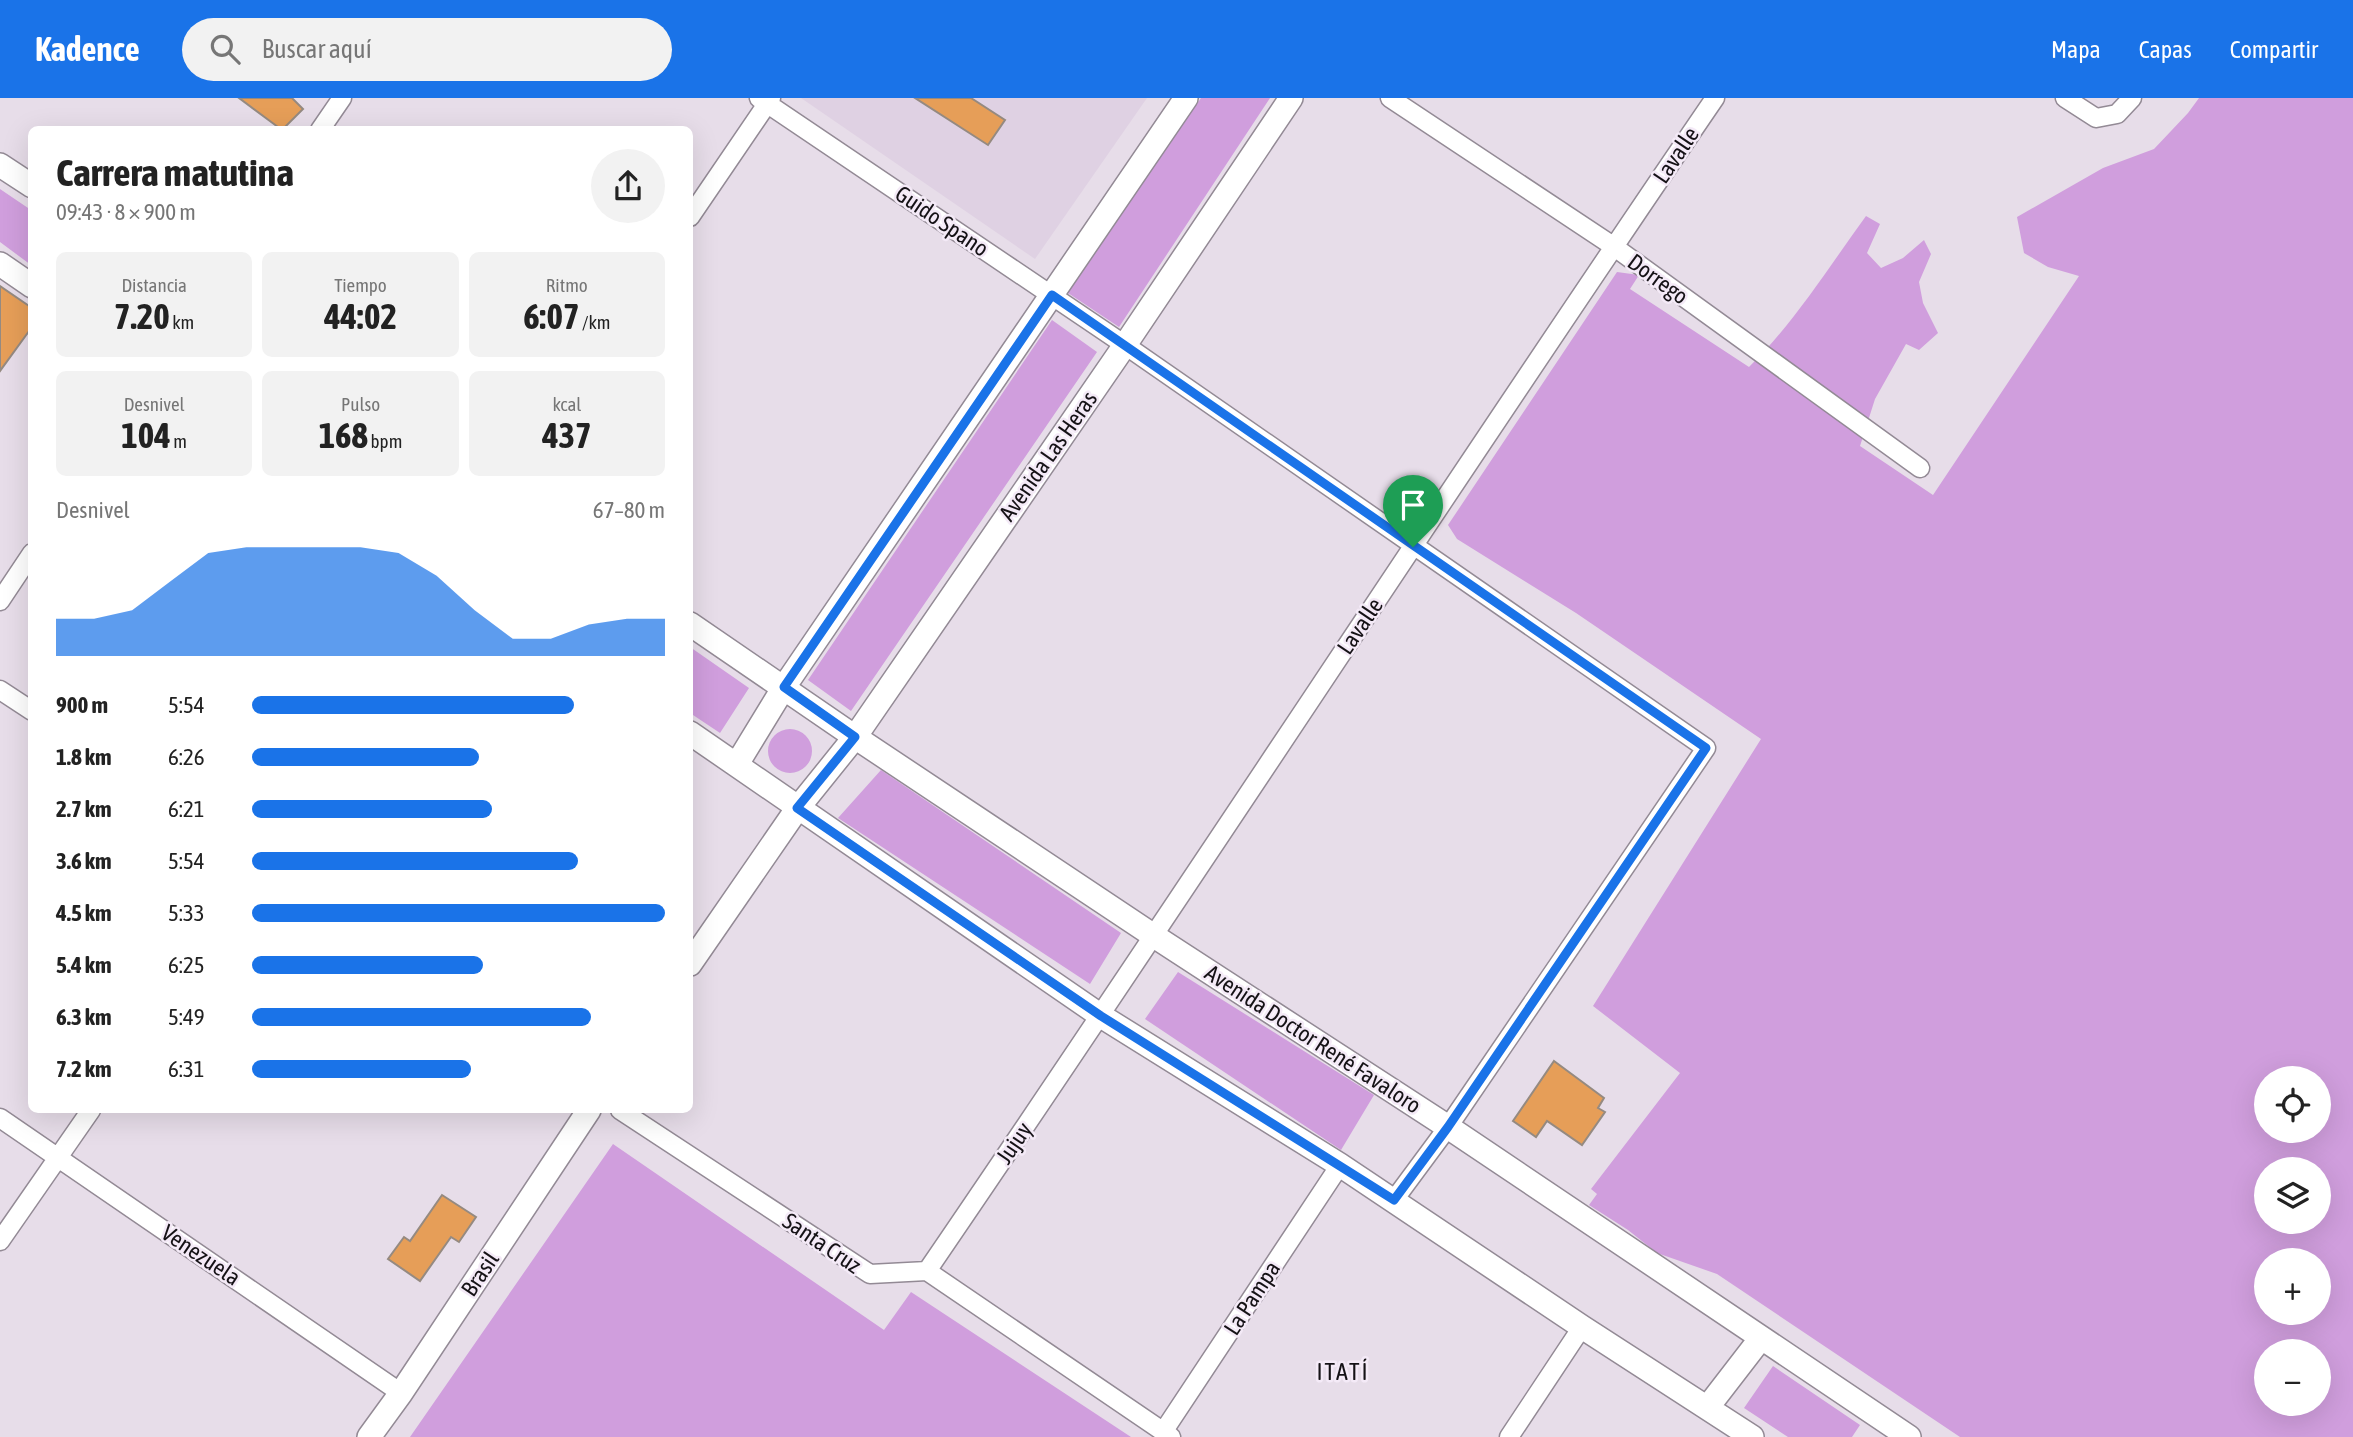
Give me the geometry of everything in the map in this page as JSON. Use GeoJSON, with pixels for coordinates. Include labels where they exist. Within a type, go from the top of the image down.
{"type":"FeatureCollection","features":[{"type":"Feature","properties":{"kind":"main road"},"geometry":{"type":"LineString","coordinates":[[737,764],[784,687],[1186,98]]}},
{"type":"Feature","properties":{"kind":"main road","name":"Avenida Las Heras"},"geometry":{"type":"LineString","coordinates":[[797,808],[855,737],[1291,98]]}},
{"type":"Feature","properties":{"kind":"main road"},"geometry":{"type":"LineString","coordinates":[[0,164],[28,183]]}},
{"type":"Feature","properties":{"kind":"main road"},"geometry":{"type":"LineString","coordinates":[[0,264],[28,283]]}},
{"type":"Feature","properties":{"kind":"main road","name":"Avenida Doctor René Favaloro"},"geometry":{"type":"LineString","coordinates":[[693,626],[855,737],[1448,1127],[1909,1437]]}},
{"type":"Feature","properties":{"kind":"main road"},"geometry":{"type":"LineString","coordinates":[[693,735],[1101,1016],[1340,1165],[1752,1437]]}},
{"type":"Feature","properties":{"kind":"main road"},"geometry":{"type":"LineString","coordinates":[[693,960],[797,808]]}},
{"type":"Feature","properties":{"kind":"main road","name":"Brasil"},"geometry":{"type":"LineString","coordinates":[[369,1437],[587,1113]]}},
{"type":"Feature","properties":{"kind":"main road"},"geometry":{"type":"LineString","coordinates":[[1707,1408],[1761,1338]]}},
{"type":"Feature","properties":{"kind":"street"},"geometry":{"type":"LineString","coordinates":[[323,126],[342,98]]}},
{"type":"Feature","properties":{"kind":"street","name":"Dorrego"},"geometry":{"type":"LineString","coordinates":[[1390,98],[1614,246],[1920,468]]}},
{"type":"Feature","properties":{"kind":"street","name":"Lavalle"},"geometry":{"type":"LineString","coordinates":[[1101,1016],[1715,98]]}},
{"type":"Feature","properties":{"kind":"street"},"geometry":{"type":"LineString","coordinates":[[2065,98],[2096,118],[2117,114],[2132,98]]}},
{"type":"Feature","properties":{"kind":"street"},"geometry":{"type":"LineString","coordinates":[[693,213],[766,100]]}},
{"type":"Feature","properties":{"kind":"street","name":"Guido Spano"},"geometry":{"type":"LineString","coordinates":[[766,100],[1706,748],[1448,1127]]}},
{"type":"Feature","properties":{"kind":"street"},"geometry":{"type":"LineString","coordinates":[[0,601],[28,559]]}},
{"type":"Feature","properties":{"kind":"street"},"geometry":{"type":"LineString","coordinates":[[0,690],[28,708]]}},
{"type":"Feature","properties":{"kind":"street","name":"Jujuy"},"geometry":{"type":"LineString","coordinates":[[927,1271],[1101,1016]]}},
{"type":"Feature","properties":{"kind":"street"},"geometry":{"type":"LineString","coordinates":[[0,1241],[88,1113]]}},
{"type":"Feature","properties":{"kind":"street","name":"Santa Cruz"},"geometry":{"type":"LineString","coordinates":[[625,1113],[870,1275],[927,1271]]}},
{"type":"Feature","properties":{"kind":"street","name":"Venezuela"},"geometry":{"type":"LineString","coordinates":[[0,1118],[401,1393]]}},
{"type":"Feature","properties":{"kind":"street"},"geometry":{"type":"LineString","coordinates":[[1394,1200],[1448,1127]]}},
{"type":"Feature","properties":{"kind":"street","name":"La Pampa"},"geometry":{"type":"LineString","coordinates":[[1167,1434],[1340,1165]]}},
{"type":"Feature","properties":{"kind":"street"},"geometry":{"type":"LineString","coordinates":[[927,1271],[1167,1434]]}},
{"type":"Feature","properties":{"kind":"street"},"geometry":{"type":"LineString","coordinates":[[1509,1437],[1582,1327]]}},
{"type":"Feature","properties":{"kind":"shaded area"},"geometry":{"type":"Polygon","coordinates":[[[801,98],[1147,98],[1035,259],[801,98]]]}},
{"type":"Feature","properties":{"kind":"shaded area"},"geometry":{"type":"Polygon","coordinates":[[[1201,98],[1270,98],[1119,327],[1068,293],[1201,98]]]}},
{"type":"Feature","properties":{"kind":"shaded area"},"geometry":{"type":"Polygon","coordinates":[[[2199,98],[2353,98],[2353,1437],[1960,1437],[1717,1274],[1657,1253],[1589,1205],[1597,1194],[1591,1189],[1680,1073],[1593,1006],[1761,739],[1576,613],[1457,539],[1448,525],[1617,272],[1639,275],[1630,289],[1749,367],[1796,313],[1866,216],[1880,224],[1867,253],[1881,268],[1903,258],[1924,240],[1931,254],[1919,282],[1923,303],[1938,333],[1919,350],[1906,344],[1875,399],[1860,446],[1933,495],[2079,276],[2048,267],[2024,253],[2017,217],[2103,168],[2154,149],[2199,98]]]}},
{"type":"Feature","properties":{"kind":"shaded area"},"geometry":{"type":"Polygon","coordinates":[[[0,189],[28,208],[28,263],[0,242],[0,189]]]}},
{"type":"Feature","properties":{"kind":"shaded area"},"geometry":{"type":"Polygon","coordinates":[[[1052,320],[1097,352],[851,711],[808,680],[1052,320]]]}},
{"type":"Feature","properties":{"kind":"shaded area"},"geometry":{"type":"Polygon","coordinates":[[[693,649],[749,688],[720,733],[693,715],[693,649]]]}},
{"type":"Feature","properties":{"kind":"shaded area"},"geometry":{"type":"Polygon","coordinates":[[[790,729],[805,736],[812,751],[805,766],[790,773],[775,766],[768,751],[775,736],[790,729]]]}},
{"type":"Feature","properties":{"kind":"shaded area"},"geometry":{"type":"Polygon","coordinates":[[[881,770],[1121,933],[1090,984],[838,818],[881,770]]]}},
{"type":"Feature","properties":{"kind":"shaded area"},"geometry":{"type":"Polygon","coordinates":[[[1178,972],[1374,1095],[1341,1150],[1145,1019],[1178,972]]]}},
{"type":"Feature","properties":{"kind":"shaded area"},"geometry":{"type":"Polygon","coordinates":[[[613,1144],[884,1330],[911,1292],[1131,1437],[410,1437],[613,1144]]]}},
{"type":"Feature","properties":{"kind":"shaded area"},"geometry":{"type":"Polygon","coordinates":[[[1773,1366],[1860,1425],[1852,1437],[1788,1437],[1744,1408],[1773,1366]]]}},
{"type":"Feature","properties":{"kind":"building"},"geometry":{"type":"Polygon","coordinates":[[[239,98],[292,98],[303,109],[286,126],[277,126],[239,98]]]}},
{"type":"Feature","properties":{"kind":"building"},"geometry":{"type":"Polygon","coordinates":[[[915,98],[971,98],[1005,120],[988,145],[915,98]]]}},
{"type":"Feature","properties":{"kind":"building"},"geometry":{"type":"Polygon","coordinates":[[[0,286],[28,305],[28,332],[0,371],[0,286]]]}},
{"type":"Feature","properties":{"kind":"building"},"geometry":{"type":"Polygon","coordinates":[[[1554,1061],[1604,1098],[1598,1108],[1605,1112],[1582,1145],[1547,1121],[1536,1137],[1513,1121],[1554,1061]]]}},
{"type":"Feature","properties":{"kind":"building"},"geometry":{"type":"Polygon","coordinates":[[[442,1195],[476,1217],[459,1242],[451,1237],[420,1281],[388,1259],[404,1237],[410,1241],[442,1195]]]}},
{"type":"Feature","properties":{"kind":"district","name":"ITATÍ"},"geometry":{"type":"Point","coordinates":[1343,1371]}},
{"type":"Feature","properties":{"kind":"route"},"geometry":{"type":"LineString","coordinates":[[1052,295],[1413,547],[1706,748],[1448,1127],[1394,1200],[1101,1016],[797,808],[855,737],[784,687],[1052,295]]}}]}
